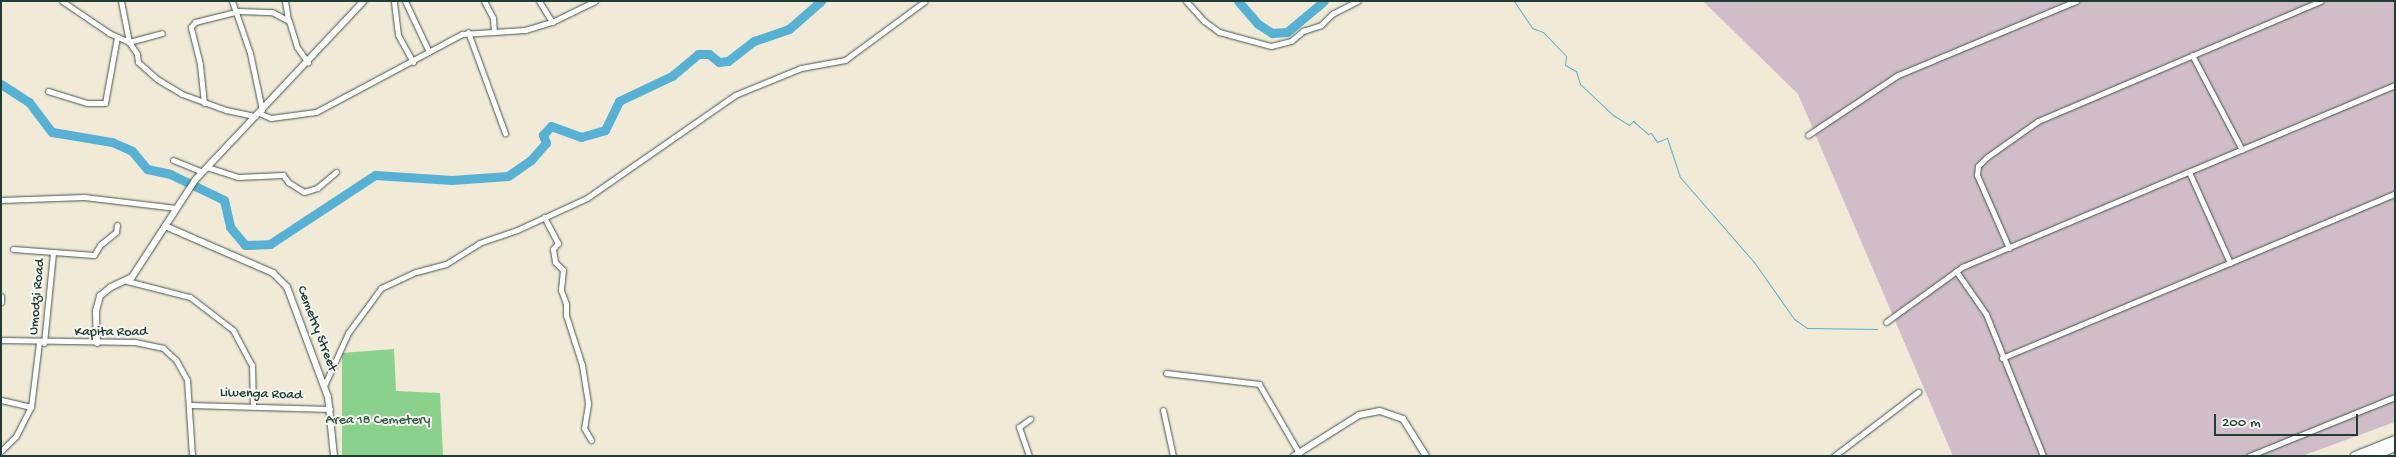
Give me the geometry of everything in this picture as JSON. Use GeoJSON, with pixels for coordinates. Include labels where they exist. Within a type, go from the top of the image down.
{"type":"FeatureCollection","features":[{"type":"Feature","properties":{"kind":"highway"},"geometry":{"type":"LineString","coordinates":[[2355,456],[2395,440]]}},
{"type":"Feature","properties":{"kind":"highway"},"geometry":{"type":"LineString","coordinates":[[2373,456],[2395,447]]}},
{"type":"Feature","properties":{"kind":"street"},"geometry":{"type":"LineString","coordinates":[[62,1],[117,37],[129,42],[162,33]]}},
{"type":"Feature","properties":{"kind":"street"},"geometry":{"type":"LineString","coordinates":[[121,1],[129,42],[138,62],[150,74],[188,98],[204,103],[259,113],[271,118],[316,112],[374,79],[413,62],[468,32],[525,30],[552,22],[594,1]]}},
{"type":"Feature","properties":{"kind":"street"},"geometry":{"type":"LineString","coordinates":[[232,1],[259,113]]}},
{"type":"Feature","properties":{"kind":"street"},"geometry":{"type":"LineString","coordinates":[[285,1],[288,21],[297,47],[308,63]]}},
{"type":"Feature","properties":{"kind":"street"},"geometry":{"type":"LineString","coordinates":[[97,342],[98,300],[108,289],[126,281],[165,226],[184,195],[204,169],[308,63],[364,1]]}},
{"type":"Feature","properties":{"kind":"street"},"geometry":{"type":"LineString","coordinates":[[413,62],[398,35],[394,2],[404,1],[429,52]]}},
{"type":"Feature","properties":{"kind":"street"},"geometry":{"type":"LineString","coordinates":[[484,1],[493,18],[494,32]]}},
{"type":"Feature","properties":{"kind":"street"},"geometry":{"type":"LineString","coordinates":[[539,1],[552,22]]}},
{"type":"Feature","properties":{"kind":"street"},"geometry":{"type":"LineString","coordinates":[[324,386],[348,333],[381,288],[416,272],[446,264],[479,243],[544,217],[611,184],[651,152],[735,96],[801,68],[845,60],[925,1]]}},
{"type":"Feature","properties":{"kind":"street"},"geometry":{"type":"LineString","coordinates":[[1186,1],[1204,21],[1219,32],[1271,46],[1291,41],[1303,31],[1321,24],[1332,14],[1358,1]]}},
{"type":"Feature","properties":{"kind":"street"},"geometry":{"type":"LineString","coordinates":[[1808,136],[1898,75],[2076,1]]}},
{"type":"Feature","properties":{"kind":"street"},"geometry":{"type":"LineString","coordinates":[[2010,248],[1979,184],[1977,170],[1980,163],[2038,121],[2321,1]]}},
{"type":"Feature","properties":{"kind":"street"},"geometry":{"type":"LineString","coordinates":[[204,103],[200,64],[191,27],[209,17],[236,12],[272,12],[288,21]]}},
{"type":"Feature","properties":{"kind":"street"},"geometry":{"type":"LineString","coordinates":[[468,32],[505,133]]}},
{"type":"Feature","properties":{"kind":"street"},"geometry":{"type":"LineString","coordinates":[[48,91],[87,103],[105,103],[117,37]]}},
{"type":"Feature","properties":{"kind":"street"},"geometry":{"type":"LineString","coordinates":[[2192,56],[2242,150]]}},
{"type":"Feature","properties":{"kind":"street"},"geometry":{"type":"LineString","coordinates":[[1886,322],[1956,271],[2395,85]]}},
{"type":"Feature","properties":{"kind":"street"},"geometry":{"type":"LineString","coordinates":[[173,160],[238,177],[283,175],[288,182],[304,192],[317,188],[336,172]]}},
{"type":"Feature","properties":{"kind":"street"},"geometry":{"type":"LineString","coordinates":[[2189,172],[2230,263]]}},
{"type":"Feature","properties":{"kind":"street"},"geometry":{"type":"LineString","coordinates":[[2002,358],[2395,194]]}},
{"type":"Feature","properties":{"kind":"street"},"geometry":{"type":"LineString","coordinates":[[1,200],[84,196],[176,208]]}},
{"type":"Feature","properties":{"kind":"street"},"geometry":{"type":"LineString","coordinates":[[544,217],[558,243],[553,249],[556,262],[563,270],[561,290],[566,304],[566,316],[582,365],[588,404],[584,428],[591,440]]}},
{"type":"Feature","properties":{"kind":"street"},"geometry":{"type":"LineString","coordinates":[[13,249],[94,255],[100,244],[116,232],[117,225]]}},
{"type":"Feature","properties":{"kind":"street","name":"Cemetry Street"},"geometry":{"type":"LineString","coordinates":[[165,226],[273,273],[283,281],[324,386],[330,409],[334,456]]}},
{"type":"Feature","properties":{"kind":"street","name":"Umodzi Road"},"geometry":{"type":"LineString","coordinates":[[31,407],[42,343],[53,253]]}},
{"type":"Feature","properties":{"kind":"street"},"geometry":{"type":"LineString","coordinates":[[1956,271],[1986,314],[2002,358],[2043,456]]}},
{"type":"Feature","properties":{"kind":"street"},"geometry":{"type":"LineString","coordinates":[[126,281],[190,297],[233,330],[252,365],[253,406]]}},
{"type":"Feature","properties":{"kind":"street"},"geometry":{"type":"LineString","coordinates":[[1,296],[1,302]]}},
{"type":"Feature","properties":{"kind":"street","name":"Kapita Road"},"geometry":{"type":"LineString","coordinates":[[1,340],[42,343],[146,343],[164,348],[185,374],[190,405],[192,456]]}},
{"type":"Feature","properties":{"kind":"street"},"geometry":{"type":"LineString","coordinates":[[1166,373],[1259,384],[1297,454],[1359,415],[1380,411],[1403,419],[1426,456]]}},
{"type":"Feature","properties":{"kind":"street"},"geometry":{"type":"LineString","coordinates":[[1834,456],[1918,392]]}},
{"type":"Feature","properties":{"kind":"street"},"geometry":{"type":"LineString","coordinates":[[2249,456],[2395,397]]}},
{"type":"Feature","properties":{"kind":"street"},"geometry":{"type":"LineString","coordinates":[[1,400],[31,407],[16,436],[1,452]]}},
{"type":"Feature","properties":{"kind":"street","name":"Liwenga Road"},"geometry":{"type":"LineString","coordinates":[[190,405],[330,409]]}},
{"type":"Feature","properties":{"kind":"street"},"geometry":{"type":"LineString","coordinates":[[1163,410],[1173,456]]}},
{"type":"Feature","properties":{"kind":"street"},"geometry":{"type":"LineString","coordinates":[[1029,456],[1019,427],[1030,419]]}},
{"type":"Feature","properties":{"kind":"shaded area"},"geometry":{"type":"Polygon","coordinates":[[[1703,1],[2395,1],[2395,422],[2302,456],[1953,456],[1798,94],[1703,1]]]}},
{"type":"Feature","properties":{"kind":"green space","name":"Area 18 Cemetery"},"geometry":{"type":"Polygon","coordinates":[[[394,349],[396,391],[440,393],[443,456],[342,456],[342,353],[394,349]]]}},
{"type":"Feature","properties":{"kind":"waterway"},"geometry":{"type":"LineString","coordinates":[[1,84],[29,102],[52,132],[112,142],[132,151],[147,169],[170,174],[224,200],[230,227],[245,245],[270,244],[375,175],[452,180],[508,176],[531,160],[546,143],[543,135],[551,126],[581,137],[605,130],[619,101],[672,76],[698,54],[709,54],[719,62],[728,61],[754,41],[789,29],[821,1]]}},
{"type":"Feature","properties":{"kind":"waterway"},"geometry":{"type":"LineString","coordinates":[[1238,1],[1258,24],[1272,33],[1287,32],[1324,1]]}},
{"type":"Feature","properties":{"kind":"waterway"},"geometry":{"type":"LineString","coordinates":[[1514,1],[1532,28],[1543,32],[1566,56],[1565,65],[1576,71],[1580,84],[1613,115],[1629,125],[1633,121],[1648,134],[1651,133],[1657,142],[1667,138],[1680,177],[1754,262],[1794,319],[1807,328],[1877,329]]}}]}
